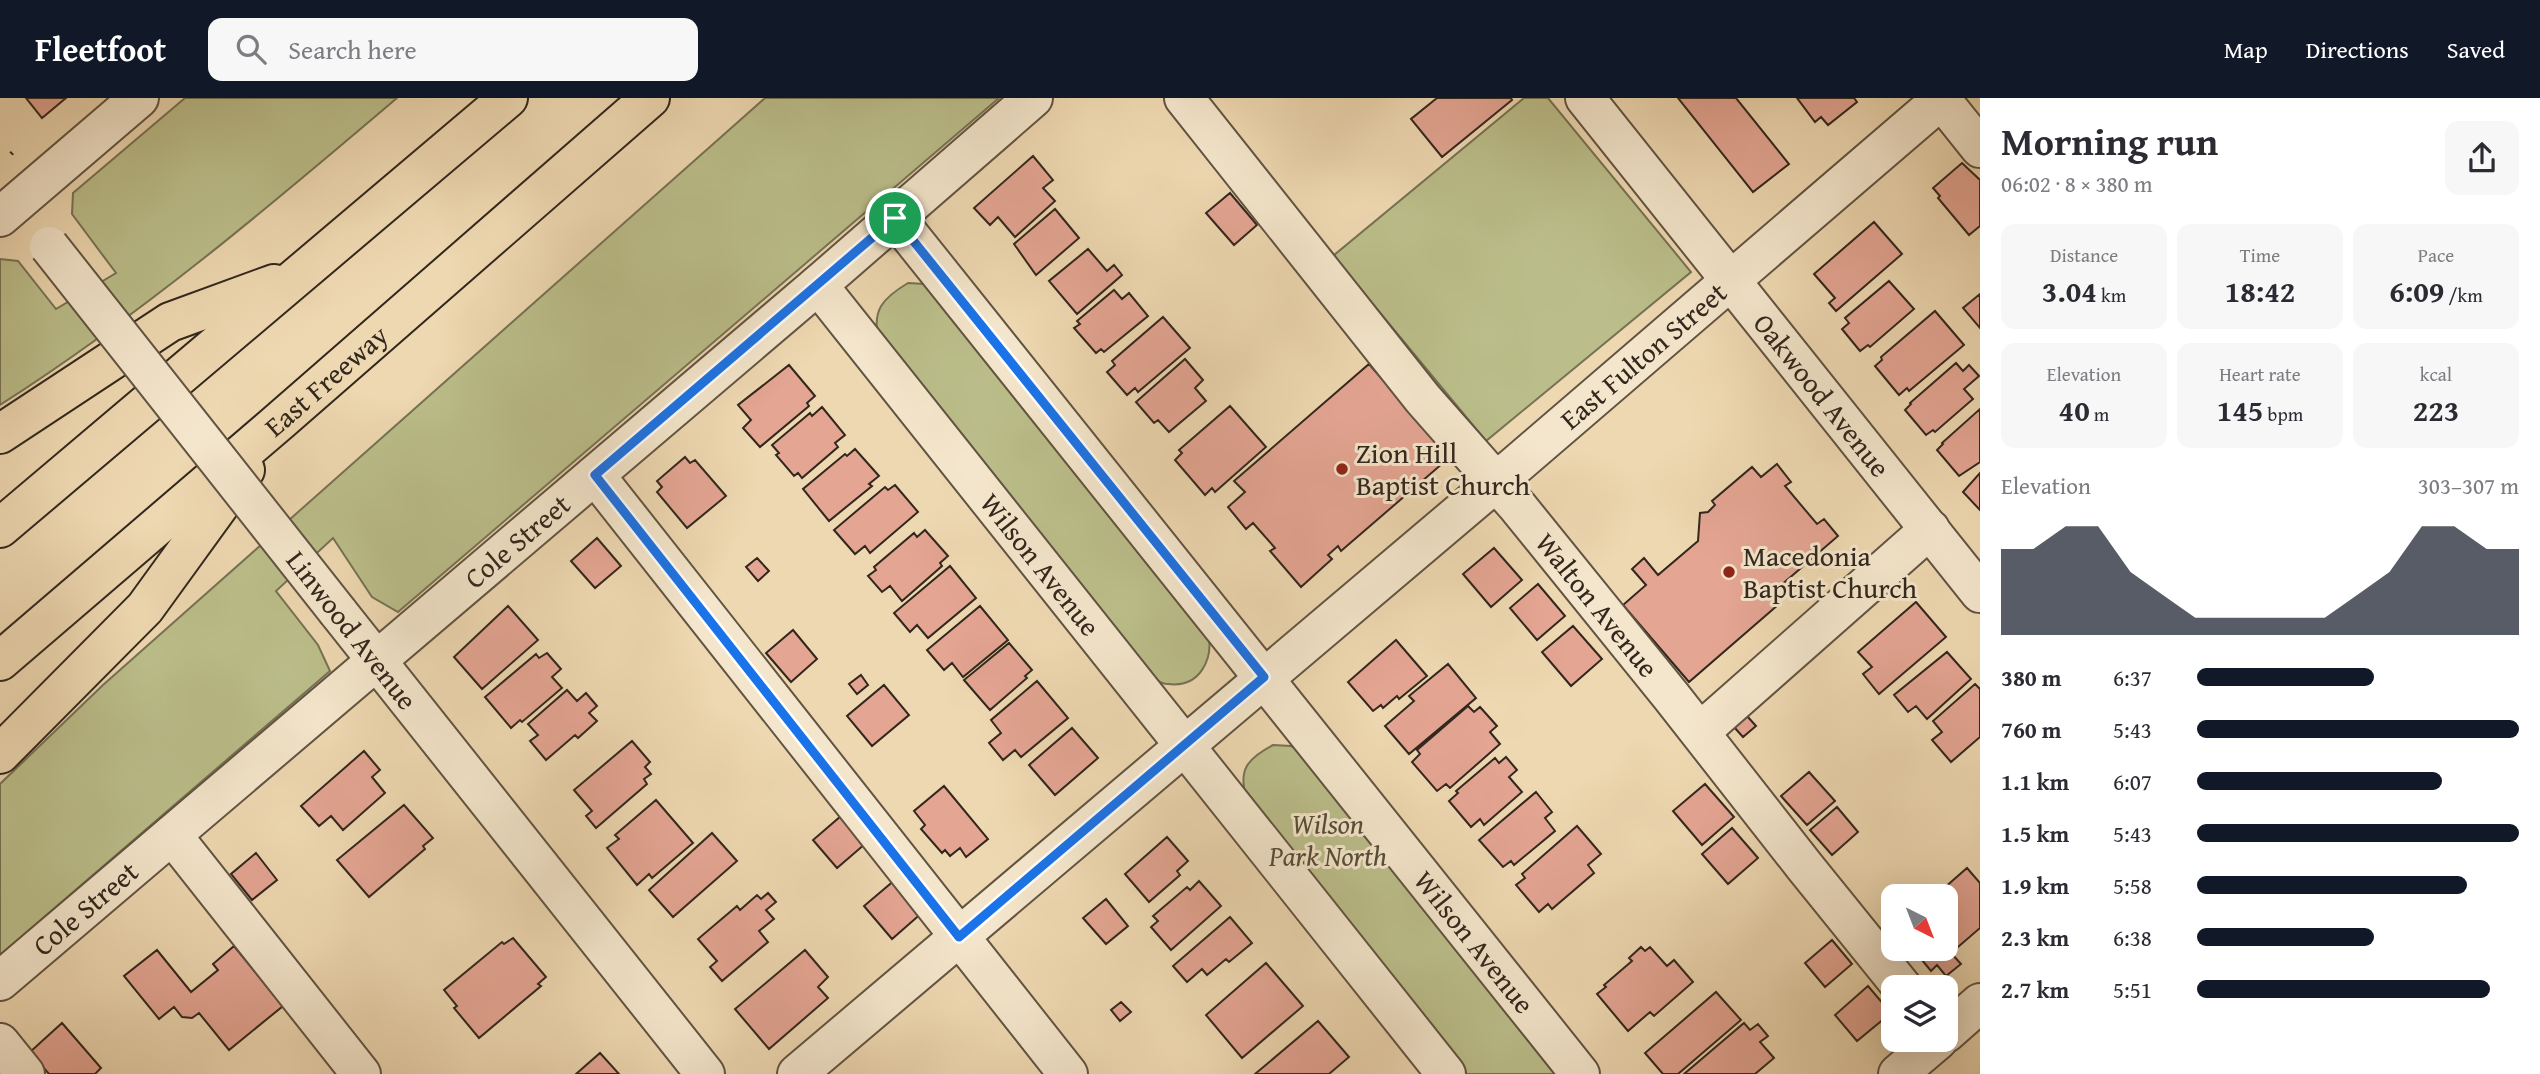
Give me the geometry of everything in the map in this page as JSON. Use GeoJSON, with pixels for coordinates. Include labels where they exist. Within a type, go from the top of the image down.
{"type":"FeatureCollection","features":[{"type":"Feature","properties":{"kind":"highway"},"geometry":{"type":"LineString","coordinates":[[0,528],[508,98]]}},
{"type":"Feature","properties":{"kind":"highway","name":"East Freeway"},"geometry":{"type":"LineString","coordinates":[[0,661],[650,98]]}},
{"type":"Feature","properties":{"kind":"highway"},"geometry":{"type":"LineString","coordinates":[[0,434],[170,323],[299,275]]}},
{"type":"Feature","properties":{"kind":"highway"},"geometry":{"type":"LineString","coordinates":[[0,754],[145,608],[281,420]]}},
{"type":"Feature","properties":{"kind":"street"},"geometry":{"type":"LineString","coordinates":[[8,182],[139,98]]}},
{"type":"Feature","properties":{"kind":"street","name":"Cole Street"},"geometry":{"type":"LineString","coordinates":[[0,981],[818,285],[1033,98]]}},
{"type":"Feature","properties":{"kind":"street","name":"Walton Avenue"},"geometry":{"type":"LineString","coordinates":[[1184,98],[1423,399],[1494,483],[1518,507],[1892,975]]}},
{"type":"Feature","properties":{"kind":"street","name":"Oakwood Avenue"},"geometry":{"type":"LineString","coordinates":[[1585,98],[1980,593]]}},
{"type":"Feature","properties":{"kind":"street"},"geometry":{"type":"LineString","coordinates":[[1941,98],[1980,148]]}},
{"type":"Feature","properties":{"kind":"street","name":"East Fulton Street"},"geometry":{"type":"LineString","coordinates":[[797,1074],[1494,483],[1941,98]]}},
{"type":"Feature","properties":{"kind":"street","name":"Linwood Avenue"},"geometry":{"type":"LineString","coordinates":[[8,182],[49,246],[705,1074]]}},
{"type":"Feature","properties":{"kind":"street","name":"Wilson Avenue"},"geometry":{"type":"LineString","coordinates":[[895,218],[1580,1074]]}},
{"type":"Feature","properties":{"kind":"street","name":"Wilson Avenue"},"geometry":{"type":"LineString","coordinates":[[818,285],[1446,1074]]}},
{"type":"Feature","properties":{"kind":"street"},"geometry":{"type":"LineString","coordinates":[[595,475],[1068,1074]]}},
{"type":"Feature","properties":{"kind":"street"},"geometry":{"type":"LineString","coordinates":[[1700,733],[1930,529]]}},
{"type":"Feature","properties":{"kind":"street"},"geometry":{"type":"LineString","coordinates":[[172,835],[361,1074]]}},
{"type":"Feature","properties":{"kind":"street"},"geometry":{"type":"LineString","coordinates":[[1958,1022],[1980,1003]]}},
{"type":"Feature","properties":{"kind":"street"},"geometry":{"type":"LineString","coordinates":[[0,1043],[25,1074]]}},
{"type":"Feature","properties":{"kind":"street"},"geometry":{"type":"LineString","coordinates":[[1898,1074],[1924,1052]]}},
{"type":"Feature","properties":{"kind":"green space"},"geometry":{"type":"Polygon","coordinates":[[[185,98],[397,98],[253,219],[154,297],[0,405],[0,259],[18,261],[56,309],[116,273],[72,214],[73,193],[185,98]]]}},
{"type":"Feature","properties":{"kind":"green space"},"geometry":{"type":"Polygon","coordinates":[[[765,98],[999,98],[398,612],[372,597],[333,538],[276,591],[318,645],[330,671],[0,955],[0,784],[103,685],[765,98]]]}},
{"type":"Feature","properties":{"kind":"green space"},"geometry":{"type":"Polygon","coordinates":[[[1524,98],[1548,98],[1691,272],[1486,441],[1333,256],[1524,98]]]}},
{"type":"Feature","properties":{"kind":"green space"},"geometry":{"type":"Polygon","coordinates":[[[908,283],[925,284],[1208,632],[1209,652],[1202,670],[1196,676],[1179,684],[1168,684],[1147,675],[879,341],[877,321],[881,306],[908,283]]]}},
{"type":"Feature","properties":{"kind":"green space","name":"Wilson Park North"},"geometry":{"type":"Polygon","coordinates":[[[1273,745],[1291,746],[1307,754],[1562,1074],[1467,1074],[1247,799],[1243,780],[1247,766],[1257,755],[1273,745]]]}},
{"type":"Feature","properties":{"kind":"building"},"geometry":{"type":"Polygon","coordinates":[[[26,98],[66,98],[42,118],[26,98]]]}},
{"type":"Feature","properties":{"kind":"building"},"geometry":{"type":"Polygon","coordinates":[[[1437,98],[1512,100],[1442,157],[1411,119],[1437,98]]]}},
{"type":"Feature","properties":{"kind":"building"},"geometry":{"type":"Polygon","coordinates":[[[1678,98],[1736,98],[1789,164],[1753,192],[1678,98]]]}},
{"type":"Feature","properties":{"kind":"building"},"geometry":{"type":"Polygon","coordinates":[[[1797,98],[1854,98],[1857,102],[1828,125],[1821,117],[1815,122],[1797,98]]]}},
{"type":"Feature","properties":{"kind":"building"},"geometry":{"type":"Polygon","coordinates":[[[1033,156],[1053,180],[1043,188],[1055,201],[1015,237],[998,217],[990,225],[974,208],[1033,156]]]}},
{"type":"Feature","properties":{"kind":"building"},"geometry":{"type":"Polygon","coordinates":[[[1962,163],[1980,180],[1980,226],[1969,235],[1938,198],[1940,196],[1933,188],[1962,163]]]}},
{"type":"Feature","properties":{"kind":"building"},"geometry":{"type":"Polygon","coordinates":[[[1230,193],[1257,225],[1234,245],[1206,213],[1230,193]]]}},
{"type":"Feature","properties":{"kind":"building"},"geometry":{"type":"Polygon","coordinates":[[[1055,209],[1079,238],[1036,275],[1014,244],[1055,209]]]}},
{"type":"Feature","properties":{"kind":"building"},"geometry":{"type":"Polygon","coordinates":[[[1874,222],[1902,254],[1836,311],[1829,303],[1835,298],[1814,274],[1874,222]]]}},
{"type":"Feature","properties":{"kind":"building"},"geometry":{"type":"Polygon","coordinates":[[[1088,249],[1107,271],[1114,265],[1122,275],[1077,314],[1049,281],[1088,249]]]}},
{"type":"Feature","properties":{"kind":"building"},"geometry":{"type":"Polygon","coordinates":[[[1889,281],[1914,309],[1870,347],[1868,345],[1860,351],[1842,329],[1849,323],[1845,318],[1889,281]]]}},
{"type":"Feature","properties":{"kind":"building"},"geometry":{"type":"Polygon","coordinates":[[[1114,290],[1122,299],[1129,293],[1148,316],[1104,352],[1101,349],[1096,353],[1074,328],[1080,324],[1077,321],[1114,290]]]}},
{"type":"Feature","properties":{"kind":"building"},"geometry":{"type":"Polygon","coordinates":[[[1980,294],[1980,328],[1963,308],[1980,294]]]}},
{"type":"Feature","properties":{"kind":"building"},"geometry":{"type":"Polygon","coordinates":[[[1935,311],[1964,345],[1909,391],[1907,388],[1899,395],[1875,366],[1882,360],[1881,357],[1935,311]]]}},
{"type":"Feature","properties":{"kind":"building"},"geometry":{"type":"Polygon","coordinates":[[[1163,317],[1190,348],[1138,392],[1135,388],[1127,395],[1107,372],[1115,365],[1112,361],[1163,317]]]}},
{"type":"Feature","properties":{"kind":"building"},"geometry":{"type":"Polygon","coordinates":[[[1185,359],[1203,380],[1195,388],[1206,401],[1169,432],[1158,420],[1154,423],[1136,402],[1185,359]]]}},
{"type":"Feature","properties":{"kind":"building"},"geometry":{"type":"Polygon","coordinates":[[[1956,363],[1963,371],[1969,365],[1979,376],[1964,389],[1973,399],[1935,432],[1933,430],[1926,435],[1905,410],[1956,363]]]}},
{"type":"Feature","properties":{"kind":"building","name":"Zion Hill Baptist Church"},"geometry":{"type":"Polygon","coordinates":[[[1369,364],[1450,457],[1341,551],[1338,546],[1328,555],[1332,559],[1301,587],[1270,551],[1275,548],[1253,523],[1246,529],[1228,507],[1245,492],[1234,481],[1369,364]]]}},
{"type":"Feature","properties":{"kind":"building"},"geometry":{"type":"Polygon","coordinates":[[[789,365],[815,396],[807,403],[809,406],[760,447],[743,428],[751,420],[738,405],[789,365]]]}},
{"type":"Feature","properties":{"kind":"building"},"geometry":{"type":"Polygon","coordinates":[[[1230,406],[1266,447],[1215,492],[1212,488],[1205,495],[1175,460],[1182,453],[1179,450],[1230,406]]]}},
{"type":"Feature","properties":{"kind":"building"},"geometry":{"type":"Polygon","coordinates":[[[822,407],[845,435],[835,443],[838,447],[802,478],[798,473],[794,476],[776,455],[779,453],[772,445],[810,413],[812,416],[822,407]]]}},
{"type":"Feature","properties":{"kind":"building"},"geometry":{"type":"Polygon","coordinates":[[[1980,409],[1980,462],[1959,476],[1937,450],[1980,409]]]}},
{"type":"Feature","properties":{"kind":"building"},"geometry":{"type":"Polygon","coordinates":[[[855,449],[879,476],[869,484],[872,486],[829,521],[803,489],[845,454],[847,456],[855,449]]]}},
{"type":"Feature","properties":{"kind":"building"},"geometry":{"type":"Polygon","coordinates":[[[685,457],[690,463],[695,460],[726,496],[687,528],[657,492],[662,487],[657,481],[685,457]]]}},
{"type":"Feature","properties":{"kind":"building","name":"Macedonia Baptist Church"},"geometry":{"type":"Polygon","coordinates":[[[1777,464],[1791,482],[1785,486],[1817,524],[1824,519],[1838,536],[1771,594],[1779,604],[1689,682],[1623,605],[1646,585],[1632,569],[1644,558],[1658,575],[1698,541],[1700,513],[1708,512],[1715,505],[1712,501],[1752,467],[1761,477],[1777,464]]]}},
{"type":"Feature","properties":{"kind":"building"},"geometry":{"type":"Polygon","coordinates":[[[1980,473],[1980,510],[1963,492],[1980,473]]]}},
{"type":"Feature","properties":{"kind":"building"},"geometry":{"type":"Polygon","coordinates":[[[895,485],[918,512],[870,553],[865,546],[855,554],[834,530],[885,487],[888,490],[895,485]]]}},
{"type":"Feature","properties":{"kind":"building"},"geometry":{"type":"Polygon","coordinates":[[[925,530],[948,556],[940,563],[942,566],[902,601],[890,586],[882,592],[868,576],[876,570],[874,567],[914,533],[917,537],[925,530]]]}},
{"type":"Feature","properties":{"kind":"building"},"geometry":{"type":"Polygon","coordinates":[[[597,538],[621,566],[595,588],[571,561],[597,538]]]}},
{"type":"Feature","properties":{"kind":"building"},"geometry":{"type":"Polygon","coordinates":[[[1494,548],[1522,580],[1491,607],[1463,574],[1494,548]]]}},
{"type":"Feature","properties":{"kind":"building"},"geometry":{"type":"Polygon","coordinates":[[[757,558],[769,571],[758,581],[746,567],[757,558]]]}},
{"type":"Feature","properties":{"kind":"building"},"geometry":{"type":"Polygon","coordinates":[[[950,566],[976,598],[928,638],[917,625],[910,632],[894,613],[950,566]]]}},
{"type":"Feature","properties":{"kind":"building"},"geometry":{"type":"Polygon","coordinates":[[[1538,584],[1565,616],[1537,640],[1510,608],[1538,584]]]}},
{"type":"Feature","properties":{"kind":"building"},"geometry":{"type":"Polygon","coordinates":[[[1916,602],[1946,637],[1879,694],[1863,674],[1872,667],[1858,652],[1916,602]]]}},
{"type":"Feature","properties":{"kind":"building"},"geometry":{"type":"Polygon","coordinates":[[[508,606],[538,640],[482,689],[454,657],[508,606]]]}},
{"type":"Feature","properties":{"kind":"building"},"geometry":{"type":"Polygon","coordinates":[[[980,606],[1008,640],[963,677],[952,663],[944,670],[927,650],[980,606]]]}},
{"type":"Feature","properties":{"kind":"building"},"geometry":{"type":"Polygon","coordinates":[[[1573,626],[1602,659],[1571,686],[1542,652],[1573,626]]]}},
{"type":"Feature","properties":{"kind":"building"},"geometry":{"type":"Polygon","coordinates":[[[793,630],[817,659],[791,682],[766,653],[793,630]]]}},
{"type":"Feature","properties":{"kind":"building"},"geometry":{"type":"Polygon","coordinates":[[[1396,640],[1427,676],[1399,699],[1397,696],[1383,708],[1381,705],[1373,711],[1348,682],[1396,640]]]}},
{"type":"Feature","properties":{"kind":"building"},"geometry":{"type":"Polygon","coordinates":[[[1009,643],[1032,670],[1025,676],[1027,678],[990,710],[964,680],[1009,643]]]}},
{"type":"Feature","properties":{"kind":"building"},"geometry":{"type":"Polygon","coordinates":[[[1947,652],[1971,679],[1927,719],[1916,706],[1908,712],[1894,695],[1947,652]]]}},
{"type":"Feature","properties":{"kind":"building"},"geometry":{"type":"Polygon","coordinates":[[[547,653],[561,669],[552,677],[562,688],[511,728],[485,697],[536,654],[539,658],[547,653]]]}},
{"type":"Feature","properties":{"kind":"building"},"geometry":{"type":"Polygon","coordinates":[[[1448,664],[1476,698],[1409,754],[1385,726],[1414,701],[1409,696],[1448,664]]]}},
{"type":"Feature","properties":{"kind":"building"},"geometry":{"type":"Polygon","coordinates":[[[861,675],[868,685],[857,694],[849,684],[861,675]]]}},
{"type":"Feature","properties":{"kind":"building"},"geometry":{"type":"Polygon","coordinates":[[[1037,681],[1068,718],[1021,757],[1015,750],[1003,760],[989,743],[1001,733],[991,720],[1037,681]]]}},
{"type":"Feature","properties":{"kind":"building"},"geometry":{"type":"Polygon","coordinates":[[[1975,684],[1980,689],[1980,737],[1951,762],[1932,740],[1942,732],[1933,721],[1975,684]]]}},
{"type":"Feature","properties":{"kind":"building"},"geometry":{"type":"Polygon","coordinates":[[[884,685],[909,715],[872,746],[847,716],[884,685]]]}},
{"type":"Feature","properties":{"kind":"building"},"geometry":{"type":"Polygon","coordinates":[[[567,690],[577,701],[586,693],[597,706],[589,713],[597,721],[578,738],[575,735],[546,760],[530,741],[538,735],[528,724],[567,690]]]}},
{"type":"Feature","properties":{"kind":"building"},"geometry":{"type":"Polygon","coordinates":[[[1468,706],[1474,712],[1480,707],[1497,726],[1490,732],[1500,744],[1450,788],[1446,784],[1437,791],[1412,762],[1420,754],[1417,750],[1468,706]]]}},
{"type":"Feature","properties":{"kind":"building"},"geometry":{"type":"Polygon","coordinates":[[[1747,716],[1756,726],[1743,737],[1734,727],[1747,716]]]}},
{"type":"Feature","properties":{"kind":"building"},"geometry":{"type":"Polygon","coordinates":[[[1072,728],[1098,758],[1055,795],[1029,765],[1072,728]]]}},
{"type":"Feature","properties":{"kind":"building"},"geometry":{"type":"Polygon","coordinates":[[[632,741],[650,762],[645,767],[651,774],[644,779],[647,784],[596,828],[586,816],[592,811],[574,790],[632,741]]]}},
{"type":"Feature","properties":{"kind":"building"},"geometry":{"type":"Polygon","coordinates":[[[364,751],[380,770],[372,777],[385,793],[343,830],[331,816],[319,826],[301,806],[364,751]]]}},
{"type":"Feature","properties":{"kind":"building"},"geometry":{"type":"Polygon","coordinates":[[[1506,757],[1517,770],[1509,777],[1522,792],[1484,825],[1480,819],[1471,827],[1449,801],[1458,793],[1456,791],[1495,758],[1499,763],[1506,757]]]}},
{"type":"Feature","properties":{"kind":"building"},"geometry":{"type":"Polygon","coordinates":[[[1809,772],[1835,801],[1807,825],[1781,796],[1809,772]]]}},
{"type":"Feature","properties":{"kind":"building"},"geometry":{"type":"Polygon","coordinates":[[[1705,784],[1734,817],[1702,845],[1673,811],[1705,784]]]}},
{"type":"Feature","properties":{"kind":"building"},"geometry":{"type":"Polygon","coordinates":[[[944,786],[988,839],[966,857],[960,848],[950,856],[945,850],[942,853],[921,829],[925,825],[914,811],[944,786]]]}},
{"type":"Feature","properties":{"kind":"building"},"geometry":{"type":"Polygon","coordinates":[[[1536,792],[1552,812],[1545,818],[1555,831],[1514,865],[1511,861],[1503,867],[1479,840],[1536,792]]]}},
{"type":"Feature","properties":{"kind":"building"},"geometry":{"type":"Polygon","coordinates":[[[656,800],[693,843],[652,878],[649,874],[637,885],[607,848],[619,839],[615,835],[656,800]]]}},
{"type":"Feature","properties":{"kind":"building"},"geometry":{"type":"Polygon","coordinates":[[[404,805],[433,838],[423,846],[425,849],[369,897],[337,860],[404,805]]]}},
{"type":"Feature","properties":{"kind":"building"},"geometry":{"type":"Polygon","coordinates":[[[1837,807],[1858,832],[1832,855],[1810,830],[1837,807]]]}},
{"type":"Feature","properties":{"kind":"building"},"geometry":{"type":"Polygon","coordinates":[[[841,816],[865,844],[837,868],[813,840],[841,816]]]}},
{"type":"Feature","properties":{"kind":"building"},"geometry":{"type":"Polygon","coordinates":[[[1577,826],[1601,854],[1588,865],[1594,873],[1552,909],[1548,904],[1539,912],[1516,885],[1525,878],[1522,874],[1577,826]]]}},
{"type":"Feature","properties":{"kind":"building"},"geometry":{"type":"Polygon","coordinates":[[[1732,828],[1758,858],[1728,884],[1702,854],[1732,828]]]}},
{"type":"Feature","properties":{"kind":"building"},"geometry":{"type":"Polygon","coordinates":[[[712,833],[737,861],[673,917],[649,890],[712,833]]]}},
{"type":"Feature","properties":{"kind":"building"},"geometry":{"type":"Polygon","coordinates":[[[1167,837],[1188,861],[1177,871],[1180,875],[1149,902],[1125,874],[1167,837]]]}},
{"type":"Feature","properties":{"kind":"building"},"geometry":{"type":"Polygon","coordinates":[[[256,853],[277,880],[252,900],[231,874],[256,853]]]}},
{"type":"Feature","properties":{"kind":"building"},"geometry":{"type":"Polygon","coordinates":[[[1967,868],[1980,883],[1980,928],[1958,947],[1958,884],[1949,884],[1967,868]]]}},
{"type":"Feature","properties":{"kind":"building"},"geometry":{"type":"Polygon","coordinates":[[[896,879],[923,912],[892,939],[864,906],[896,879]]]}},
{"type":"Feature","properties":{"kind":"building"},"geometry":{"type":"Polygon","coordinates":[[[1199,881],[1221,906],[1171,950],[1151,927],[1158,921],[1153,916],[1187,887],[1190,890],[1199,881]]]}},
{"type":"Feature","properties":{"kind":"building"},"geometry":{"type":"Polygon","coordinates":[[[768,893],[776,902],[766,910],[774,919],[759,931],[768,942],[722,981],[710,967],[717,961],[698,939],[737,906],[740,910],[757,895],[761,899],[768,893]]]}},
{"type":"Feature","properties":{"kind":"building"},"geometry":{"type":"Polygon","coordinates":[[[1106,899],[1128,926],[1106,944],[1083,918],[1106,899]]]}},
{"type":"Feature","properties":{"kind":"building"},"geometry":{"type":"Polygon","coordinates":[[[1230,917],[1252,943],[1229,962],[1226,959],[1207,975],[1202,969],[1187,982],[1173,966],[1230,917]]]}},
{"type":"Feature","properties":{"kind":"building"},"geometry":{"type":"Polygon","coordinates":[[[513,938],[546,977],[538,984],[541,986],[479,1038],[454,1008],[457,1006],[444,990],[502,942],[504,944],[513,938]]]}},
{"type":"Feature","properties":{"kind":"building"},"geometry":{"type":"Polygon","coordinates":[[[1832,940],[1852,964],[1825,987],[1805,963],[1832,940]]]}},
{"type":"Feature","properties":{"kind":"building"},"geometry":{"type":"Polygon","coordinates":[[[234,946],[283,1006],[229,1050],[199,1013],[192,1018],[182,1017],[174,1007],[159,1019],[124,976],[157,950],[191,992],[218,970],[213,964],[234,946]]]}},
{"type":"Feature","properties":{"kind":"building"},"geometry":{"type":"Polygon","coordinates":[[[1641,947],[1645,951],[1650,947],[1667,966],[1674,960],[1693,982],[1654,1016],[1650,1012],[1628,1031],[1597,994],[1632,961],[1629,958],[1641,947]]]}},
{"type":"Feature","properties":{"kind":"building"},"geometry":{"type":"Polygon","coordinates":[[[805,950],[828,977],[818,987],[828,998],[769,1049],[735,1009],[805,950]]]}},
{"type":"Feature","properties":{"kind":"building"},"geometry":{"type":"Polygon","coordinates":[[[1923,961],[1958,961],[1961,964],[1947,975],[1937,965],[1931,971],[1923,961]]]}},
{"type":"Feature","properties":{"kind":"building"},"geometry":{"type":"Polygon","coordinates":[[[1266,963],[1303,1006],[1242,1058],[1206,1015],[1266,963]]]}},
{"type":"Feature","properties":{"kind":"building"},"geometry":{"type":"Polygon","coordinates":[[[1868,986],[1881,1001],[1881,1021],[1857,1041],[1835,1015],[1868,986]]]}},
{"type":"Feature","properties":{"kind":"building"},"geometry":{"type":"Polygon","coordinates":[[[1716,992],[1741,1020],[1678,1074],[1663,1074],[1645,1053],[1716,992]]]}},
{"type":"Feature","properties":{"kind":"building"},"geometry":{"type":"Polygon","coordinates":[[[1121,1002],[1131,1012],[1120,1021],[1111,1010],[1121,1002]]]}},
{"type":"Feature","properties":{"kind":"building"},"geometry":{"type":"Polygon","coordinates":[[[1318,1021],[1349,1057],[1329,1074],[1255,1074],[1318,1021]]]}},
{"type":"Feature","properties":{"kind":"building"},"geometry":{"type":"Polygon","coordinates":[[[62,1023],[101,1068],[95,1074],[49,1074],[30,1052],[62,1023]]]}},
{"type":"Feature","properties":{"kind":"building"},"geometry":{"type":"Polygon","coordinates":[[[1744,1023],[1750,1030],[1758,1024],[1768,1036],[1760,1042],[1774,1058],[1755,1074],[1684,1074],[1744,1023]]]}},
{"type":"Feature","properties":{"kind":"building"},"geometry":{"type":"Polygon","coordinates":[[[600,1053],[619,1074],[576,1074],[600,1053]]]}},
{"type":"Feature","properties":{"kind":"place","name":"Zion Hill Baptist Church"},"geometry":{"type":"Point","coordinates":[1342,469]}},
{"type":"Feature","properties":{"kind":"place","name":"Macedonia Baptist Church"},"geometry":{"type":"Point","coordinates":[1729,572]}},
{"type":"Feature","properties":{"kind":"route"},"geometry":{"type":"LineString","coordinates":[[895,218],[1264,677],[959,937],[595,475],[895,218]]}}]}
